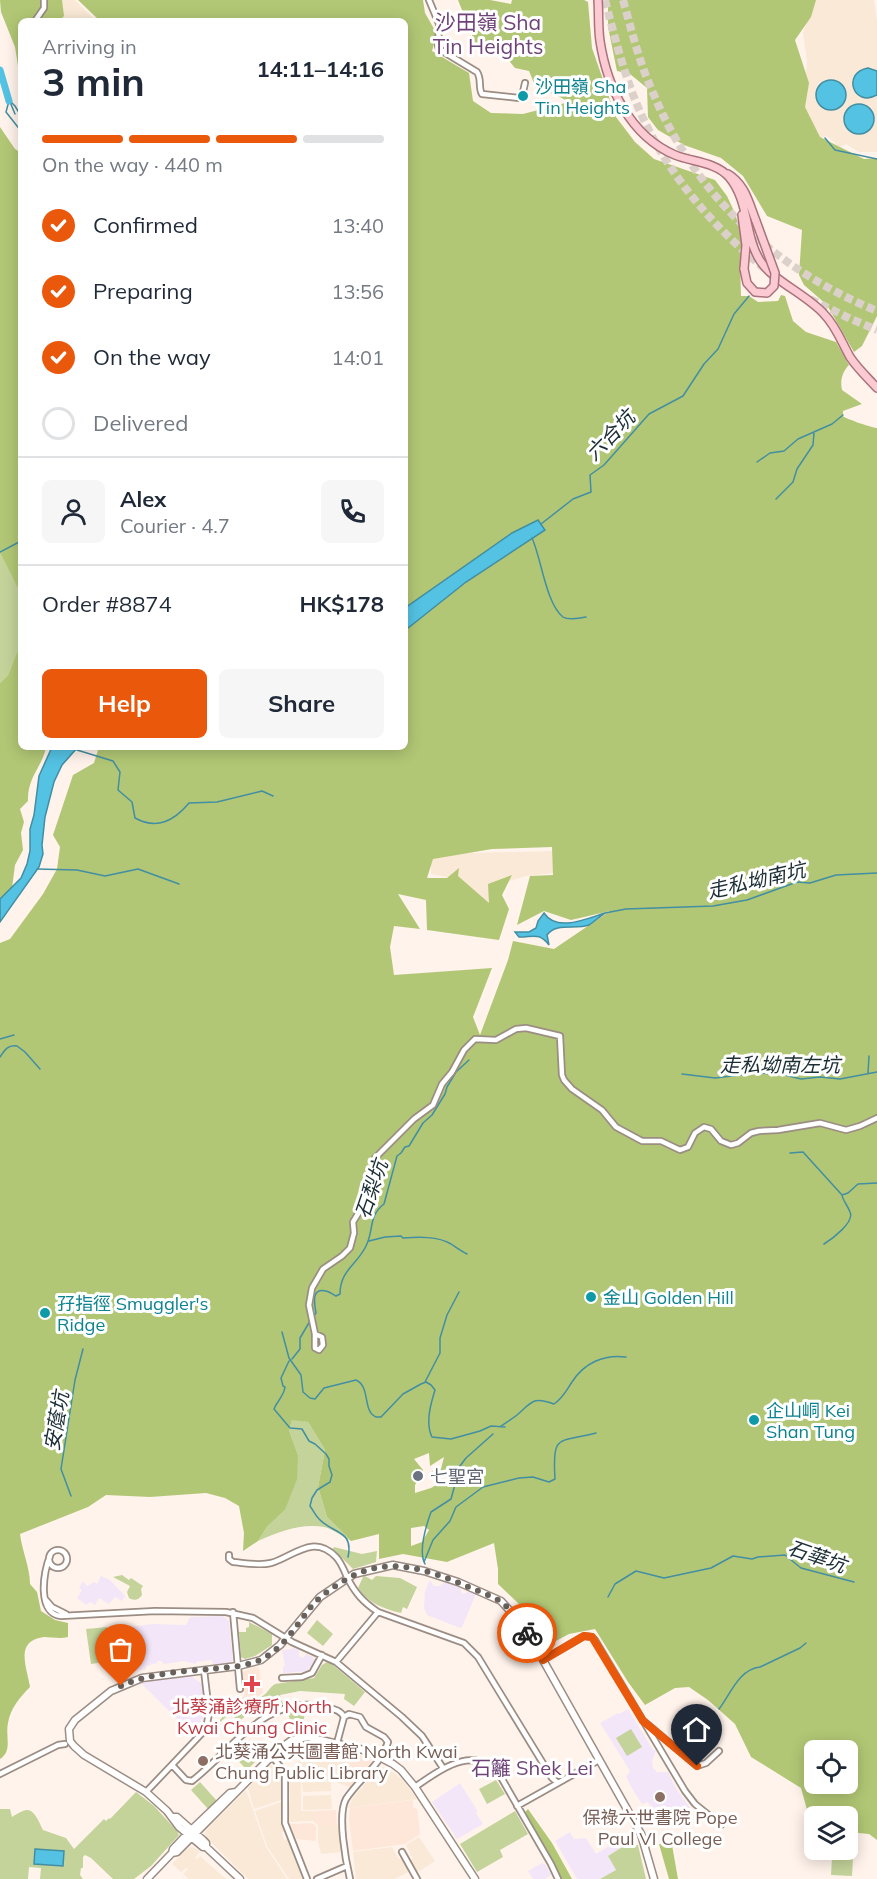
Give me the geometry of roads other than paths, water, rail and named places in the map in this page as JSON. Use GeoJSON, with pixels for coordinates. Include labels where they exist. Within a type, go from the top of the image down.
{"type":"FeatureCollection","features":[{"type":"Feature","properties":{"kind":"main road"},"geometry":{"type":"LineString","coordinates":[[598,0],[600,39],[606,71],[618,98],[630,118],[645,136],[659,147],[680,157],[711,165],[737,179],[776,273],[774,286],[767,293],[755,292],[747,283],[744,269],[746,245],[740,197]]}},
{"type":"Feature","properties":{"kind":"main road"},"geometry":{"type":"LineString","coordinates":[[722,171],[730,178],[740,197],[754,246],[762,263],[813,302],[828,318],[852,360],[877,388]]}},
{"type":"Feature","properties":{"kind":"street"},"geometry":{"type":"LineString","coordinates":[[37,18],[44,8],[44,0]]}},
{"type":"Feature","properties":{"kind":"street"},"geometry":{"type":"LineString","coordinates":[[429,0],[439,24],[439,49],[477,72],[480,76],[482,94],[519,98]]}},
{"type":"Feature","properties":{"kind":"street"},"geometry":{"type":"LineString","coordinates":[[523,92],[525,83]]}},
{"type":"Feature","properties":{"kind":"street"},"geometry":{"type":"LineString","coordinates":[[315,1334],[309,1305],[312,1288],[323,1269],[350,1248],[354,1233],[353,1222],[366,1201],[375,1158],[412,1121],[433,1105],[443,1083],[464,1050],[475,1039],[496,1040],[516,1029],[526,1028],[560,1036],[562,1075],[572,1089],[602,1110],[618,1128],[642,1141],[661,1141],[678,1150],[688,1147],[695,1133],[704,1127],[711,1129],[721,1141],[731,1145],[761,1130],[780,1130],[820,1123],[846,1130],[877,1118]]}},
{"type":"Feature","properties":{"kind":"street"},"geometry":{"type":"LineString","coordinates":[[229,1555],[231,1561],[265,1564],[279,1560],[302,1548],[318,1548],[330,1552],[336,1557],[362,1601],[378,1612],[464,1643],[478,1657],[552,1778],[558,1783]]}},
{"type":"Feature","properties":{"kind":"street"},"geometry":{"type":"LineString","coordinates":[[45,1576],[49,1571],[62,1567],[66,1563],[66,1555],[62,1551],[56,1550],[50,1556],[45,1576],[45,1598],[48,1609],[54,1614],[232,1612],[253,1618],[286,1638],[336,1662],[422,1736],[443,1768]]}},
{"type":"Feature","properties":{"kind":"street"},"geometry":{"type":"LineString","coordinates":[[50,1556],[50,1562],[57,1568]]}},
{"type":"Feature","properties":{"kind":"street"},"geometry":{"type":"LineString","coordinates":[[240,1879],[206,1847],[203,1847],[177,1818],[146,1792],[84,1755],[74,1746],[69,1737],[69,1729],[75,1720],[102,1697],[128,1682],[142,1678],[238,1666],[254,1663],[268,1656],[320,1597],[354,1574],[387,1565],[403,1566],[433,1574],[493,1597],[501,1601],[513,1613],[543,1660],[641,1834],[654,1879]]}},
{"type":"Feature","properties":{"kind":"street"},"geometry":{"type":"LineString","coordinates":[[232,1612],[240,1689]]}},
{"type":"Feature","properties":{"kind":"street"},"geometry":{"type":"LineString","coordinates":[[336,1662],[378,1612]]}},
{"type":"Feature","properties":{"kind":"street"},"geometry":{"type":"LineString","coordinates":[[543,1660],[584,1636],[592,1637],[685,1791],[695,1804],[721,1825]]}},
{"type":"Feature","properties":{"kind":"street"},"geometry":{"type":"LineString","coordinates":[[282,1678],[312,1674],[322,1655]]}},
{"type":"Feature","properties":{"kind":"street"},"geometry":{"type":"LineString","coordinates":[[146,1792],[202,1734],[207,1725],[209,1713],[204,1670]]}},
{"type":"Feature","properties":{"kind":"street"},"geometry":{"type":"LineString","coordinates":[[172,1765],[186,1780],[194,1780],[262,1719],[284,1708],[313,1705],[339,1711],[344,1717]]}},
{"type":"Feature","properties":{"kind":"street"},"geometry":{"type":"LineString","coordinates":[[337,1743],[344,1717],[349,1714],[360,1717],[366,1727],[387,1739],[388,1744],[381,1758],[344,1804],[342,1821],[350,1879]]}},
{"type":"Feature","properties":{"kind":"street"},"geometry":{"type":"LineString","coordinates":[[643,1721],[697,1766],[706,1763],[719,1751]]}},
{"type":"Feature","properties":{"kind":"street"},"geometry":{"type":"LineString","coordinates":[[653,1737],[660,1734]]}},
{"type":"Feature","properties":{"kind":"street"},"geometry":{"type":"LineString","coordinates":[[147,1879],[172,1853],[173,1849],[234,1797],[236,1792],[272,1756],[288,1742],[300,1737],[308,1737],[368,1751],[401,1770],[416,1787],[475,1879]]}},
{"type":"Feature","properties":{"kind":"street"},"geometry":{"type":"LineString","coordinates":[[0,1774],[58,1745],[65,1744]]}},
{"type":"Feature","properties":{"kind":"street"},"geometry":{"type":"LineString","coordinates":[[272,1756],[285,1773],[285,1823],[307,1879]]}},
{"type":"Feature","properties":{"kind":"street"},"geometry":{"type":"LineString","coordinates":[[416,1787],[453,1762],[470,1760],[491,1768],[501,1779],[558,1879]]}},
{"type":"Feature","properties":{"kind":"street"},"geometry":{"type":"LineString","coordinates":[[517,1806],[599,1760]]}},
{"type":"Feature","properties":{"kind":"street"},"geometry":{"type":"LineString","coordinates":[[402,1852],[417,1879]]}},
{"type":"Feature","properties":{"kind":"street"},"geometry":{"type":"LineString","coordinates":[[317,1879],[347,1866]]}},
{"type":"Feature","properties":{"kind":"water"},"geometry":{"type":"Polygon","coordinates":[[[868,68],[877,71],[877,95],[869,98],[857,93],[853,82],[860,71],[868,68]]]}},
{"type":"Feature","properties":{"kind":"water"},"geometry":{"type":"Polygon","coordinates":[[[831,80],[842,84],[846,95],[842,106],[831,110],[820,106],[816,95],[820,84],[831,80]]]}},
{"type":"Feature","properties":{"kind":"water"},"geometry":{"type":"Polygon","coordinates":[[[859,104],[870,108],[874,119],[870,130],[859,134],[848,130],[844,119],[848,108],[859,104]]]}},
{"type":"Feature","properties":{"kind":"water"},"geometry":{"type":"Polygon","coordinates":[[[538,520],[545,530],[466,582],[408,628],[408,606],[512,533],[538,520]]]}},
{"type":"Feature","properties":{"kind":"water"},"geometry":{"type":"Polygon","coordinates":[[[51,750],[75,750],[62,765],[54,782],[45,817],[43,854],[39,867],[0,922],[0,899],[21,878],[27,864],[39,776],[51,750]]]}},
{"type":"Feature","properties":{"kind":"water"},"geometry":{"type":"Polygon","coordinates":[[[544,913],[550,919],[565,923],[605,913],[589,925],[561,927],[551,931],[547,935],[549,945],[539,937],[519,937],[515,932],[529,932],[536,928],[544,913]]]}},
{"type":"Feature","properties":{"kind":"water"},"geometry":{"type":"Polygon","coordinates":[[[35,1849],[64,1851],[63,1866],[34,1864],[35,1849]]]}},
{"type":"Feature","properties":{"kind":"waterway"},"geometry":{"type":"LineString","coordinates":[[0,70],[9,101]]}},
{"type":"Feature","properties":{"kind":"waterway"},"geometry":{"type":"LineString","coordinates":[[9,101],[6,112],[18,127]]}},
{"type":"Feature","properties":{"kind":"waterway"},"geometry":{"type":"LineString","coordinates":[[10,102],[15,114]]}},
{"type":"Feature","properties":{"kind":"waterway"},"geometry":{"type":"LineString","coordinates":[[11,102],[18,111]]}},
{"type":"Feature","properties":{"kind":"waterway"},"geometry":{"type":"LineString","coordinates":[[825,138],[835,150],[877,159]]}},
{"type":"Feature","properties":{"kind":"waterway","name":"六合坑"},"geometry":{"type":"LineString","coordinates":[[541,524],[573,499],[591,492],[590,475],[604,465],[649,414],[683,396],[704,364],[718,349],[734,314],[749,296]]}},
{"type":"Feature","properties":{"kind":"waterway"},"geometry":{"type":"LineString","coordinates":[[757,462],[770,453],[784,451],[798,439],[832,424],[843,415]]}},
{"type":"Feature","properties":{"kind":"waterway"},"geometry":{"type":"LineString","coordinates":[[776,499],[793,482],[797,469],[813,445],[814,433]]}},
{"type":"Feature","properties":{"kind":"waterway"},"geometry":{"type":"LineString","coordinates":[[532,538],[548,591],[557,611],[568,619],[586,617]]}},
{"type":"Feature","properties":{"kind":"waterway"},"geometry":{"type":"LineString","coordinates":[[0,552],[18,543]]}},
{"type":"Feature","properties":{"kind":"waterway"},"geometry":{"type":"LineString","coordinates":[[77,750],[113,761],[120,772],[118,790],[132,802],[135,818],[143,822],[165,822],[177,815],[189,803],[217,802],[262,791],[273,796]]}},
{"type":"Feature","properties":{"kind":"waterway"},"geometry":{"type":"LineString","coordinates":[[37,869],[77,870],[105,876],[138,869],[179,884]]}},
{"type":"Feature","properties":{"kind":"waterway","name":"走私坳南坑"},"geometry":{"type":"LineString","coordinates":[[605,913],[626,909],[713,906],[747,900],[797,882],[810,883],[836,875],[877,873]]}},
{"type":"Feature","properties":{"kind":"waterway"},"geometry":{"type":"LineString","coordinates":[[0,1039],[14,1035]]}},
{"type":"Feature","properties":{"kind":"waterway"},"geometry":{"type":"LineString","coordinates":[[0,1057],[9,1047],[17,1046],[40,1069]]}},
{"type":"Feature","properties":{"kind":"waterway"},"geometry":{"type":"LineString","coordinates":[[868,1073],[869,1056]]}},
{"type":"Feature","properties":{"kind":"waterway","name":"石梨坑"},"geometry":{"type":"LineString","coordinates":[[313,1317],[316,1313],[316,1294],[321,1291],[327,1291],[336,1296],[340,1294],[346,1273],[366,1246],[373,1219],[384,1204],[397,1156],[409,1146],[423,1123],[432,1115],[456,1072],[469,1060]]}},
{"type":"Feature","properties":{"kind":"waterway","name":"走私坳南左坑"},"geometry":{"type":"LineString","coordinates":[[682,1074],[715,1078],[757,1073],[781,1074],[801,1079],[820,1077],[840,1079],[877,1072]]}},
{"type":"Feature","properties":{"kind":"waterway"},"geometry":{"type":"LineString","coordinates":[[790,1153],[803,1152],[842,1195]]}},
{"type":"Feature","properties":{"kind":"waterway"},"geometry":{"type":"LineString","coordinates":[[824,1244],[842,1230],[851,1216],[842,1195],[858,1184],[877,1183]]}},
{"type":"Feature","properties":{"kind":"waterway"},"geometry":{"type":"LineString","coordinates":[[369,1241],[401,1236],[403,1238],[434,1238],[446,1241],[467,1254]]}},
{"type":"Feature","properties":{"kind":"waterway"},"geometry":{"type":"LineString","coordinates":[[425,1382],[440,1353],[440,1338],[447,1315],[459,1292]]}},
{"type":"Feature","properties":{"kind":"waterway"},"geometry":{"type":"LineString","coordinates":[[292,1359],[300,1349],[300,1338],[310,1321]]}},
{"type":"Feature","properties":{"kind":"waterway"},"geometry":{"type":"LineString","coordinates":[[282,1332],[289,1358],[301,1375],[303,1392],[310,1398],[315,1399],[324,1388],[356,1380],[361,1383],[369,1410],[376,1417],[381,1417],[403,1394],[426,1382],[435,1390],[429,1419],[432,1437],[451,1439],[491,1426],[505,1427]]}},
{"type":"Feature","properties":{"kind":"waterway","name":"安蔭坑"},"geometry":{"type":"LineString","coordinates":[[71,1496],[61,1469],[75,1380],[83,1349]]}},
{"type":"Feature","properties":{"kind":"waterway"},"geometry":{"type":"LineString","coordinates":[[501,1426],[533,1402],[554,1404],[562,1397],[577,1375],[595,1361],[610,1357],[626,1357]]}},
{"type":"Feature","properties":{"kind":"waterway"},"geometry":{"type":"LineString","coordinates":[[289,1361],[281,1378],[285,1387],[274,1409],[290,1428],[302,1429],[309,1441],[329,1459],[332,1475],[330,1482],[317,1490],[310,1506],[319,1519],[345,1537],[349,1548],[348,1557]]}},
{"type":"Feature","properties":{"kind":"waterway"},"geometry":{"type":"LineString","coordinates":[[424,1562],[433,1540],[450,1521],[456,1507],[483,1487],[519,1478],[533,1477],[549,1482],[555,1479],[555,1454],[560,1442],[596,1433]]}},
{"type":"Feature","properties":{"kind":"waterway"},"geometry":{"type":"LineString","coordinates":[[425,1564],[422,1552],[431,1512],[451,1499],[460,1466],[493,1434]]}},
{"type":"Feature","properties":{"kind":"waterway","name":"石華坑"},"geometry":{"type":"LineString","coordinates":[[608,1597],[615,1584],[636,1571],[664,1578],[711,1568],[733,1556],[752,1559],[785,1555],[801,1568],[854,1582]]}},
{"type":"Feature","properties":{"kind":"waterway"},"geometry":{"type":"LineString","coordinates":[[719,1709],[746,1672],[800,1648],[806,1643]]}},
{"type":"Feature","properties":{"kind":"tunnel"},"geometry":{"type":"LineString","coordinates":[[605,0],[632,92],[656,143],[687,190],[705,211],[724,232],[765,269]]}},
{"type":"Feature","properties":{"kind":"tunnel"},"geometry":{"type":"LineString","coordinates":[[623,0],[640,60],[654,95],[672,132],[693,166],[717,197],[743,225],[805,274],[877,311]]}},
{"type":"Feature","properties":{"kind":"tunnel"},"geometry":{"type":"LineString","coordinates":[[810,299],[877,330]]}},
{"type":"Feature","properties":{"kind":"place","name":"沙田嶺 Sha Tin Heights"},"geometry":{"type":"Point","coordinates":[523,96]}},
{"type":"Feature","properties":{"kind":"place","name":"金山 Golden Hill"},"geometry":{"type":"Point","coordinates":[591,1297]}},
{"type":"Feature","properties":{"kind":"place","name":"孖指徑 Smuggler's Ridge"},"geometry":{"type":"Point","coordinates":[45,1313]}},
{"type":"Feature","properties":{"kind":"place","name":"企山峒 Kei Shan Tung"},"geometry":{"type":"Point","coordinates":[754,1420]}},
{"type":"Feature","properties":{"kind":"place","name":"七聖宮"},"geometry":{"type":"Point","coordinates":[418,1476]}},
{"type":"Feature","properties":{"kind":"place","name":"北葵涌診療所 North Kwai Chung Clinic"},"geometry":{"type":"Point","coordinates":[252,1684]}},
{"type":"Feature","properties":{"kind":"place","name":"北葵涌公共圖書館 North Kwai Chung Public Library"},"geometry":{"type":"Point","coordinates":[203,1761]}},
{"type":"Feature","properties":{"kind":"place","name":"保祿六世書院 Pope Paul VI College"},"geometry":{"type":"Point","coordinates":[660,1797]}},
{"type":"Feature","properties":{"kind":"district","name":"沙田嶺 Sha Tin Heights"},"geometry":{"type":"Point","coordinates":[488,34]}},
{"type":"Feature","properties":{"kind":"district","name":"石籬 Shek Lei"},"geometry":{"type":"Point","coordinates":[532,1767]}}]}
